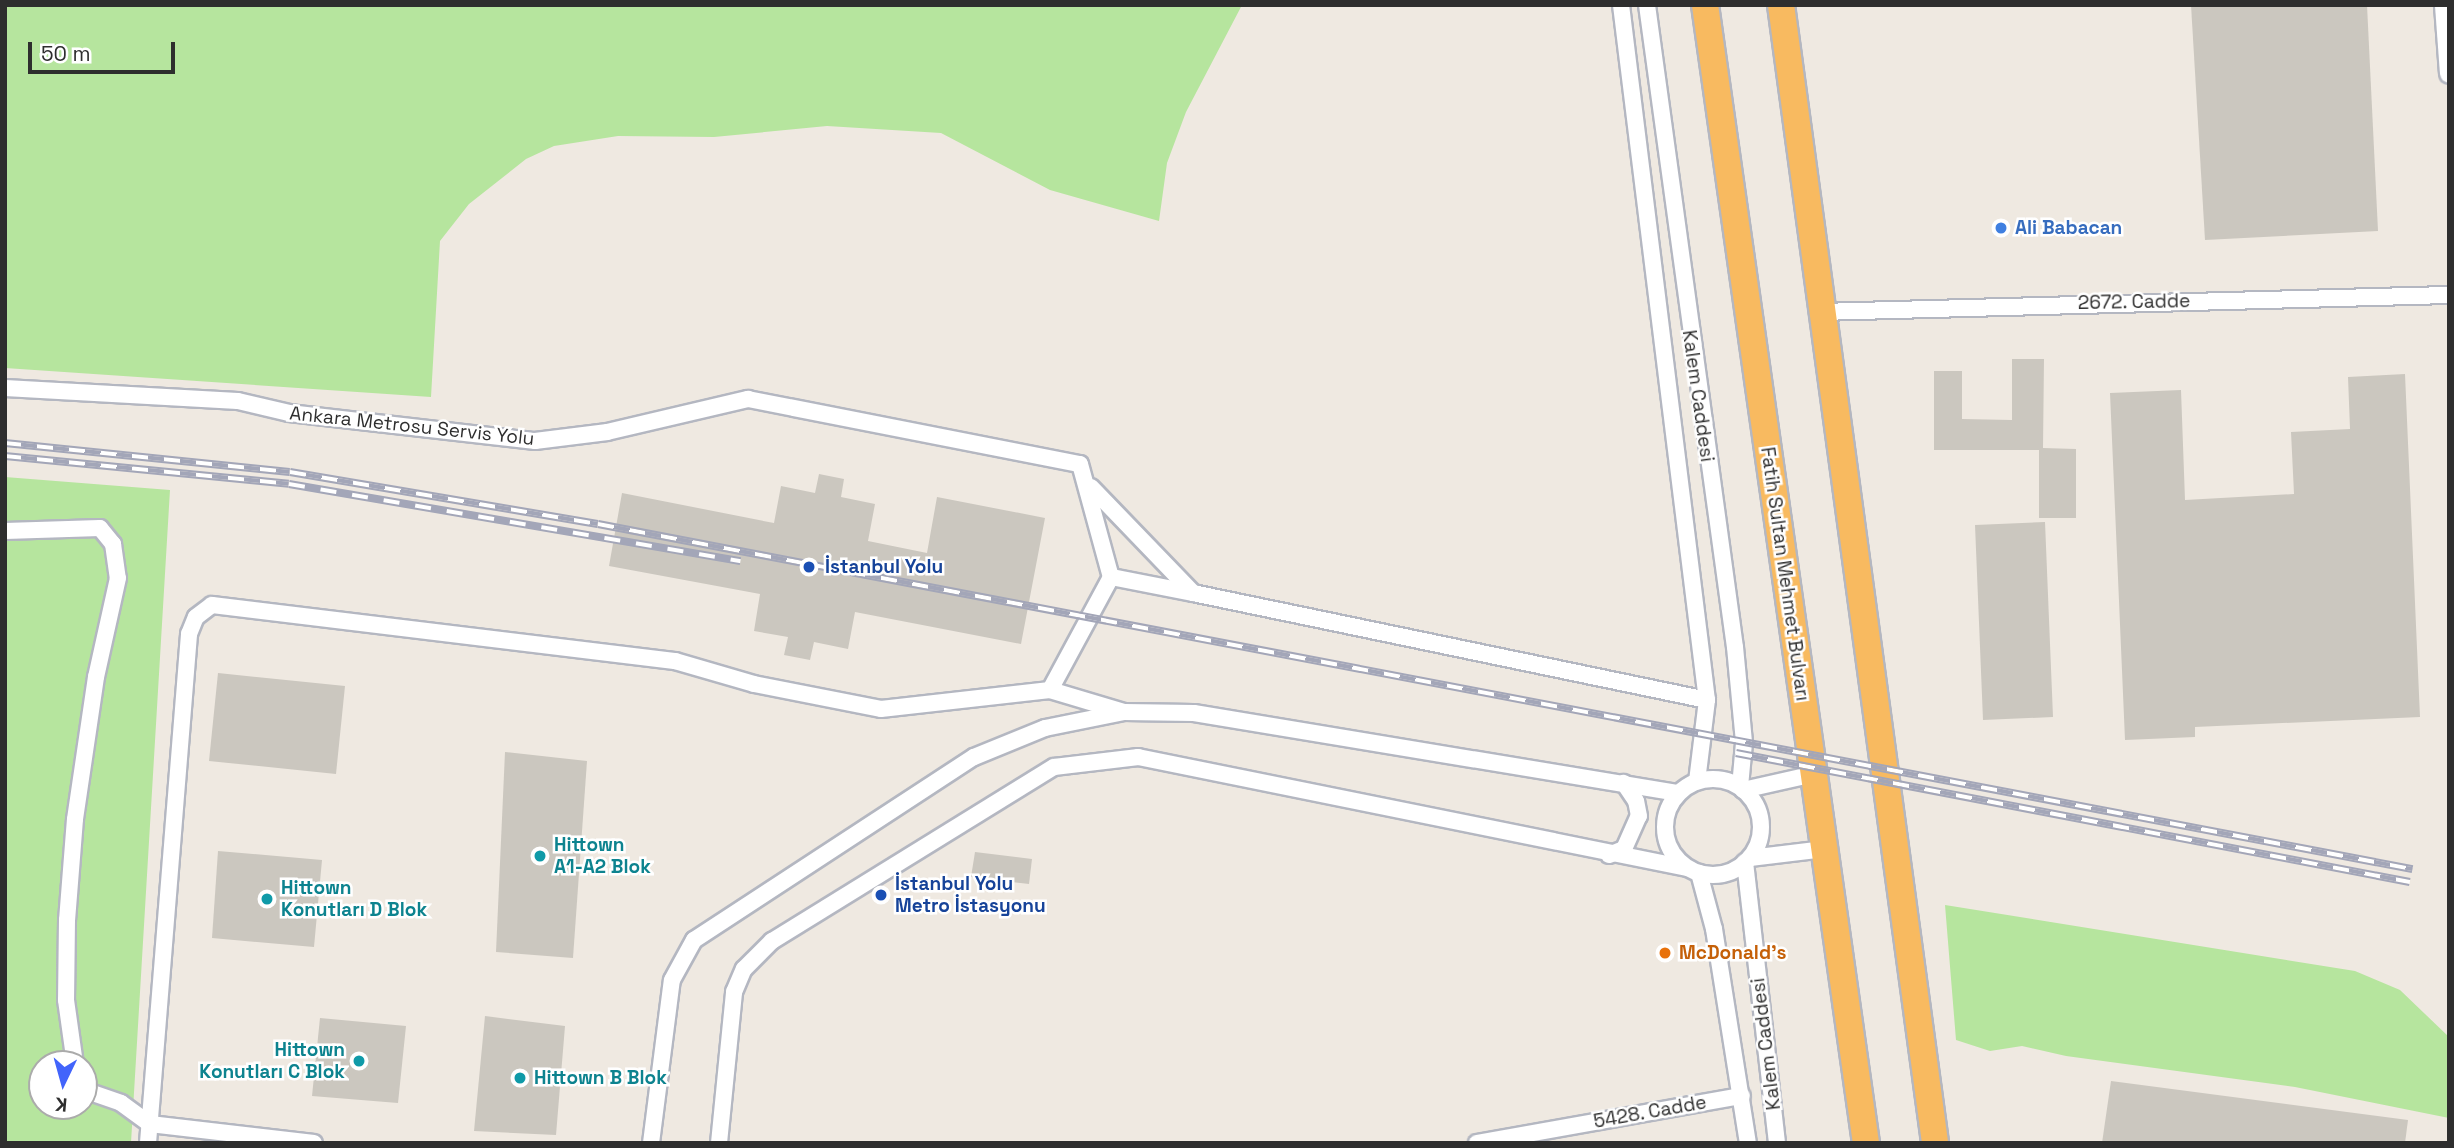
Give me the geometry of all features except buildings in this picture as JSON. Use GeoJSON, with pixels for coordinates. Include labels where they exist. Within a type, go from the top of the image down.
{"type":"FeatureCollection","features":[{"type":"Feature","properties":{"kind":"highway","name":"Fatih Sultan Mehmet Bulvarı"},"geometry":{"type":"LineString","coordinates":[[1705,5],[1866,1143]]}},
{"type":"Feature","properties":{"kind":"highway"},"geometry":{"type":"LineString","coordinates":[[1784,12],[1820,312],[1935,1143]]}},
{"type":"Feature","properties":{"kind":"street","name":"Kalem Caddesi"},"geometry":{"type":"LineString","coordinates":[[1620,5],[1707,700],[1697,781]]}},
{"type":"Feature","properties":{"kind":"street","name":"Kalem Caddesi"},"geometry":{"type":"LineString","coordinates":[[1647,5],[1735,647],[1744,743],[1742,788]]}},
{"type":"Feature","properties":{"kind":"street"},"geometry":{"type":"LineString","coordinates":[[2444,5],[2449,73]]}},
{"type":"Feature","properties":{"kind":"street","name":"2672. Cadde"},"geometry":{"type":"LineString","coordinates":[[1820,312],[2449,295]]}},
{"type":"Feature","properties":{"kind":"street","name":"Ankara Metrosu Servis Yolu"},"geometry":{"type":"LineString","coordinates":[[5,388],[239,401],[289,413],[535,441],[607,432],[748,399],[1080,464],[1089,485]]}},
{"type":"Feature","properties":{"kind":"street"},"geometry":{"type":"LineString","coordinates":[[1089,485],[1193,593]]}},
{"type":"Feature","properties":{"kind":"street"},"geometry":{"type":"LineString","coordinates":[[1050,690],[1111,577],[1089,485]]}},
{"type":"Feature","properties":{"kind":"street"},"geometry":{"type":"LineString","coordinates":[[5,531],[100,528],[113,544],[115,556],[118,579],[96,677],[75,819],[67,920],[66,1000],[73,1050]]}},
{"type":"Feature","properties":{"kind":"street"},"geometry":{"type":"LineString","coordinates":[[1111,577],[1707,700]]}},
{"type":"Feature","properties":{"kind":"street"},"geometry":{"type":"LineString","coordinates":[[149,1143],[189,634],[196,617],[212,605],[675,660],[754,684],[881,709],[1050,690],[1124,712]]}},
{"type":"Feature","properties":{"kind":"street"},"geometry":{"type":"LineString","coordinates":[[651,1143],[672,981],[694,940],[974,757],[1045,728],[1124,712],[1194,713],[1678,793]]}},
{"type":"Feature","properties":{"kind":"street"},"geometry":{"type":"LineString","coordinates":[[719,1143],[733,1001],[744,969],[772,941],[1054,767],[1118,756],[1138,757],[1396,806],[1609,855],[1693,870],[1728,872],[1747,860],[1824,849]]}},
{"type":"Feature","properties":{"kind":"street"},"geometry":{"type":"LineString","coordinates":[[1742,788],[1814,774]]}},
{"type":"Feature","properties":{"kind":"street"},"geometry":{"type":"LineString","coordinates":[[1693,870],[1676,858],[1665,832],[1665,818],[1678,793],[1697,781],[1725,780],[1742,788],[1760,818],[1761,832],[1747,860]]}},
{"type":"Feature","properties":{"kind":"street"},"geometry":{"type":"LineString","coordinates":[[1609,855],[1624,849],[1639,816],[1636,801],[1624,783]]}},
{"type":"Feature","properties":{"kind":"street","name":"Kalem Caddesi"},"geometry":{"type":"LineString","coordinates":[[1747,860],[1777,1143]]}},
{"type":"Feature","properties":{"kind":"street","name":"Kalem Caddesi"},"geometry":{"type":"LineString","coordinates":[[1693,870],[1714,929],[1748,1143]]}},
{"type":"Feature","properties":{"kind":"street"},"geometry":{"type":"LineString","coordinates":[[98,1095],[121,1103],[150,1124],[314,1143]]}},
{"type":"Feature","properties":{"kind":"street","name":"5428. Cadde"},"geometry":{"type":"LineString","coordinates":[[1477,1143],[1742,1096]]}},
{"type":"Feature","properties":{"kind":"green space"},"geometry":{"type":"Polygon","coordinates":[[[5,5],[1242,5],[1186,112],[1167,163],[1159,221],[1050,190],[941,133],[827,126],[714,137],[618,136],[554,146],[526,159],[469,204],[440,241],[431,397],[5,368],[5,5]]]}},
{"type":"Feature","properties":{"kind":"green space"},"geometry":{"type":"Polygon","coordinates":[[[5,477],[170,490],[131,1143],[5,1143],[5,477]]]}},
{"type":"Feature","properties":{"kind":"green space"},"geometry":{"type":"Polygon","coordinates":[[[1945,905],[2355,971],[2400,990],[2449,1037],[2449,1118],[2295,1087],[2066,1056],[2022,1046],[1990,1051],[1956,1040],[1945,905]]]}},
{"type":"Feature","properties":{"kind":"railway"},"geometry":{"type":"LineString","coordinates":[[5,443],[290,472],[598,524],[2412,869]]}},
{"type":"Feature","properties":{"kind":"railway"},"geometry":{"type":"LineString","coordinates":[[5,456],[289,484],[740,561]]}},
{"type":"Feature","properties":{"kind":"railway"},"geometry":{"type":"LineString","coordinates":[[1736,753],[2410,882]]}},
{"type":"Feature","properties":{"kind":"place","name":"Ali Babacan"},"geometry":{"type":"Point","coordinates":[2001,228]}},
{"type":"Feature","properties":{"kind":"place","name":"İstanbul Yolu"},"geometry":{"type":"Point","coordinates":[809,567]}},
{"type":"Feature","properties":{"kind":"place","name":"Hittown A1-A2 Blok"},"geometry":{"type":"Point","coordinates":[540,856]}},
{"type":"Feature","properties":{"kind":"place","name":"İstanbul Yolu Metro İstasyonu"},"geometry":{"type":"Point","coordinates":[881,895]}},
{"type":"Feature","properties":{"kind":"place","name":"Hittown Konutları D Blok"},"geometry":{"type":"Point","coordinates":[267,899]}},
{"type":"Feature","properties":{"kind":"place","name":"McDonald's"},"geometry":{"type":"Point","coordinates":[1665,953]}},
{"type":"Feature","properties":{"kind":"place","name":"Hittown Konutları C Blok"},"geometry":{"type":"Point","coordinates":[359,1061]}},
{"type":"Feature","properties":{"kind":"place","name":"Hittown B Blok"},"geometry":{"type":"Point","coordinates":[520,1078]}}]}
